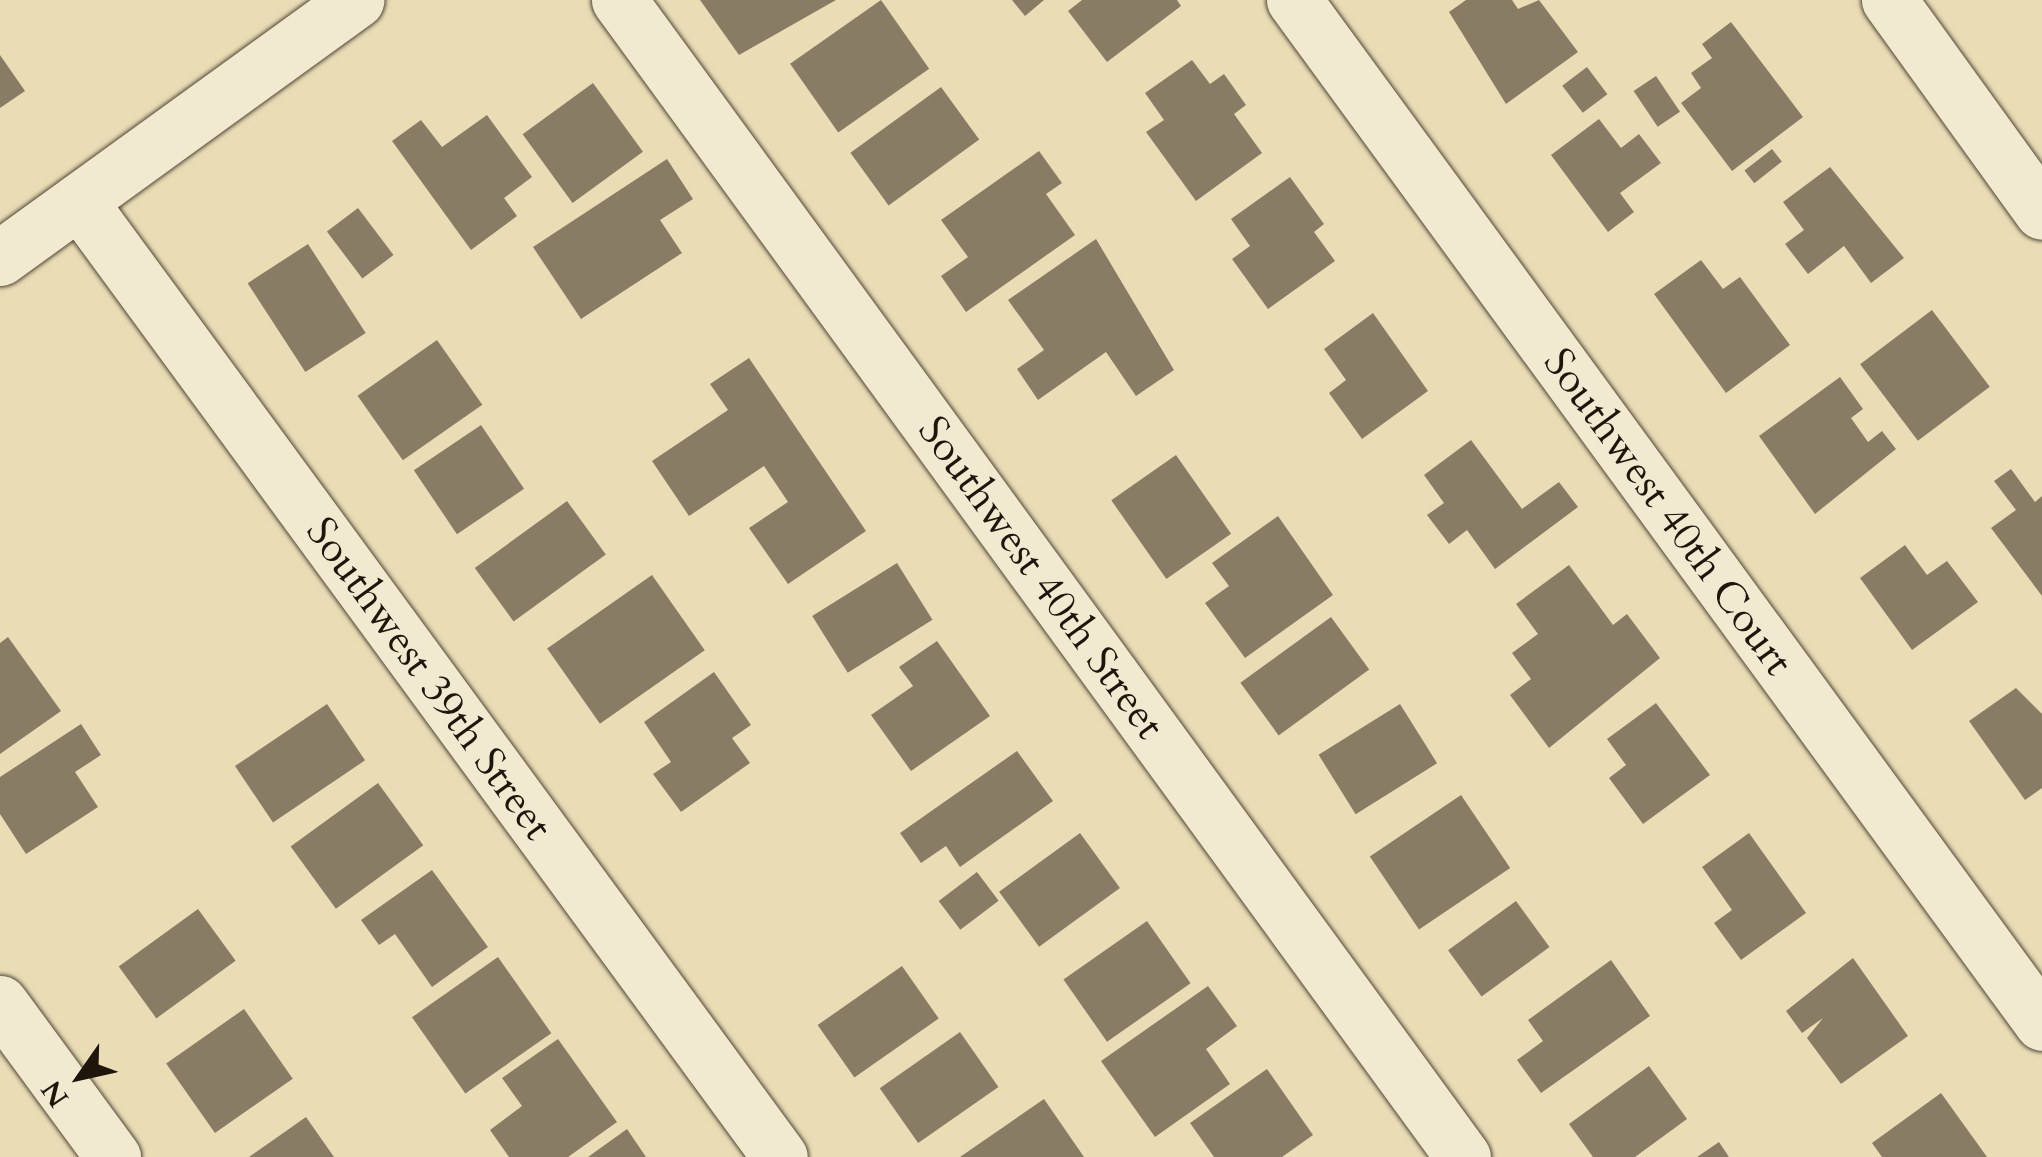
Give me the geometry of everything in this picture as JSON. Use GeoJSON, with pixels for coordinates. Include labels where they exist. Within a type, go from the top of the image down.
{"type":"FeatureCollection","features":[{"type":"Feature","properties":{"kind":"street"},"geometry":{"type":"LineString","coordinates":[[0,258],[356,0]]}},
{"type":"Feature","properties":{"kind":"street","name":"Southwest 40th Street"},"geometry":{"type":"LineString","coordinates":[[619,0],[1463,1157]]}},
{"type":"Feature","properties":{"kind":"street","name":"Southwest 40th Court"},"geometry":{"type":"LineString","coordinates":[[1294,0],[2042,1024]]}},
{"type":"Feature","properties":{"kind":"street"},"geometry":{"type":"LineString","coordinates":[[1889,0],[2042,212]]}},
{"type":"Feature","properties":{"kind":"street","name":"Southwest 39th Street"},"geometry":{"type":"LineString","coordinates":[[78,201],[780,1157]]}},
{"type":"Feature","properties":{"kind":"street"},"geometry":{"type":"LineString","coordinates":[[0,1002],[113,1157]]}},
{"type":"Feature","properties":{"kind":"building"},"geometry":{"type":"Polygon","coordinates":[[[700,0],[836,0],[739,55],[700,0]]]}},
{"type":"Feature","properties":{"kind":"building"},"geometry":{"type":"Polygon","coordinates":[[[881,0],[929,69],[838,132],[790,64],[881,0]]]}},
{"type":"Feature","properties":{"kind":"building"},"geometry":{"type":"Polygon","coordinates":[[[1012,0],[1044,0],[1025,16],[1012,0]]]}},
{"type":"Feature","properties":{"kind":"building"},"geometry":{"type":"Polygon","coordinates":[[[1082,0],[1177,0],[1181,6],[1107,62],[1068,11],[1082,0]]]}},
{"type":"Feature","properties":{"kind":"building"},"geometry":{"type":"Polygon","coordinates":[[[1466,0],[1512,0],[1518,9],[1539,0],[1578,52],[1506,104],[1449,12],[1466,0]]]}},
{"type":"Feature","properties":{"kind":"building"},"geometry":{"type":"Polygon","coordinates":[[[1731,22],[1803,117],[1732,171],[1681,103],[1701,88],[1691,73],[1712,58],[1702,44],[1731,22]]]}},
{"type":"Feature","properties":{"kind":"building"},"geometry":{"type":"Polygon","coordinates":[[[0,55],[25,91],[0,108],[0,55]]]}},
{"type":"Feature","properties":{"kind":"building"},"geometry":{"type":"Polygon","coordinates":[[[1192,60],[1210,84],[1224,74],[1246,105],[1234,114],[1262,153],[1196,201],[1146,132],[1164,120],[1145,93],[1192,60]]]}},
{"type":"Feature","properties":{"kind":"building"},"geometry":{"type":"Polygon","coordinates":[[[1587,67],[1607,94],[1583,113],[1562,86],[1587,67]]]}},
{"type":"Feature","properties":{"kind":"building"},"geometry":{"type":"Polygon","coordinates":[[[1656,76],[1680,112],[1658,127],[1634,91],[1656,76]]]}},
{"type":"Feature","properties":{"kind":"building"},"geometry":{"type":"Polygon","coordinates":[[[593,83],[643,152],[573,203],[523,134],[593,83]]]}},
{"type":"Feature","properties":{"kind":"building"},"geometry":{"type":"Polygon","coordinates":[[[941,87],[979,140],[889,205],[850,153],[941,87]]]}},
{"type":"Feature","properties":{"kind":"building"},"geometry":{"type":"Polygon","coordinates":[[[487,115],[532,177],[504,198],[517,216],[471,250],[392,141],[421,120],[442,147],[487,115]]]}},
{"type":"Feature","properties":{"kind":"building"},"geometry":{"type":"Polygon","coordinates":[[[1599,119],[1621,148],[1639,134],[1661,163],[1620,193],[1634,212],[1608,232],[1551,155],[1599,119]]]}},
{"type":"Feature","properties":{"kind":"building"},"geometry":{"type":"Polygon","coordinates":[[[1772,149],[1782,162],[1754,183],[1744,171],[1772,149]]]}},
{"type":"Feature","properties":{"kind":"building"},"geometry":{"type":"Polygon","coordinates":[[[1039,151],[1062,183],[1046,194],[1075,235],[966,312],[941,276],[968,257],[941,220],[1039,151]]]}},
{"type":"Feature","properties":{"kind":"building"},"geometry":{"type":"Polygon","coordinates":[[[667,159],[693,199],[660,220],[682,253],[581,319],[533,247],[667,159]]]}},
{"type":"Feature","properties":{"kind":"building"},"geometry":{"type":"Polygon","coordinates":[[[1830,167],[1904,258],[1871,283],[1844,246],[1808,274],[1785,244],[1804,230],[1783,202],[1830,167]]]}},
{"type":"Feature","properties":{"kind":"building"},"geometry":{"type":"Polygon","coordinates":[[[1290,177],[1324,224],[1314,232],[1335,261],[1268,309],[1232,259],[1250,246],[1231,219],[1290,177]]]}},
{"type":"Feature","properties":{"kind":"building"},"geometry":{"type":"Polygon","coordinates":[[[358,208],[394,255],[362,279],[327,231],[358,208]]]}},
{"type":"Feature","properties":{"kind":"building"},"geometry":{"type":"Polygon","coordinates":[[[1096,239],[1174,370],[1136,396],[1106,352],[1038,400],[1017,369],[1044,350],[1008,300],[1096,239]]]}},
{"type":"Feature","properties":{"kind":"building"},"geometry":{"type":"Polygon","coordinates":[[[308,244],[366,333],[305,372],[248,283],[308,244]]]}},
{"type":"Feature","properties":{"kind":"building"},"geometry":{"type":"Polygon","coordinates":[[[1701,260],[1723,289],[1740,277],[1790,345],[1726,393],[1654,294],[1701,260]]]}},
{"type":"Feature","properties":{"kind":"building"},"geometry":{"type":"Polygon","coordinates":[[[1932,310],[1990,387],[1918,441],[1860,364],[1932,310]]]}},
{"type":"Feature","properties":{"kind":"building"},"geometry":{"type":"Polygon","coordinates":[[[1373,313],[1428,391],[1362,439],[1329,393],[1346,380],[1324,349],[1373,313]]]}},
{"type":"Feature","properties":{"kind":"building"},"geometry":{"type":"Polygon","coordinates":[[[437,340],[482,405],[403,460],[358,396],[437,340]]]}},
{"type":"Feature","properties":{"kind":"building"},"geometry":{"type":"Polygon","coordinates":[[[749,358],[866,531],[788,584],[749,528],[788,502],[764,466],[689,516],[652,461],[728,410],[710,384],[749,358]]]}},
{"type":"Feature","properties":{"kind":"building"},"geometry":{"type":"Polygon","coordinates":[[[1840,377],[1863,409],[1851,418],[1868,442],[1882,431],[1896,449],[1815,514],[1759,436],[1840,377]]]}},
{"type":"Feature","properties":{"kind":"building"},"geometry":{"type":"Polygon","coordinates":[[[481,425],[524,489],[457,534],[414,470],[481,425]]]}},
{"type":"Feature","properties":{"kind":"building"},"geometry":{"type":"Polygon","coordinates":[[[1471,440],[1522,509],[1559,482],[1578,507],[1495,569],[1467,530],[1449,544],[1427,515],[1444,503],[1424,475],[1471,440]]]}},
{"type":"Feature","properties":{"kind":"building"},"geometry":{"type":"Polygon","coordinates":[[[1176,455],[1231,534],[1166,579],[1111,500],[1176,455]]]}},
{"type":"Feature","properties":{"kind":"building"},"geometry":{"type":"Polygon","coordinates":[[[2011,469],[2035,502],[2042,496],[2042,596],[1991,528],[2016,510],[1994,481],[2011,469]]]}},
{"type":"Feature","properties":{"kind":"building"},"geometry":{"type":"Polygon","coordinates":[[[567,501],[606,554],[514,621],[475,568],[567,501]]]}},
{"type":"Feature","properties":{"kind":"building"},"geometry":{"type":"Polygon","coordinates":[[[1278,516],[1333,595],[1245,658],[1205,603],[1229,586],[1212,563],[1278,516]]]}},
{"type":"Feature","properties":{"kind":"building"},"geometry":{"type":"Polygon","coordinates":[[[1905,545],[1927,575],[1947,561],[1978,602],[1912,650],[1860,578],[1905,545]]]}},
{"type":"Feature","properties":{"kind":"building"},"geometry":{"type":"Polygon","coordinates":[[[897,563],[933,620],[848,673],[812,616],[897,563]]]}},
{"type":"Feature","properties":{"kind":"building"},"geometry":{"type":"Polygon","coordinates":[[[1569,565],[1613,625],[1627,614],[1660,658],[1549,748],[1510,695],[1531,679],[1512,653],[1538,634],[1516,604],[1569,565]]]}},
{"type":"Feature","properties":{"kind":"building"},"geometry":{"type":"Polygon","coordinates":[[[652,575],[705,650],[600,724],[547,648],[652,575]]]}},
{"type":"Feature","properties":{"kind":"building"},"geometry":{"type":"Polygon","coordinates":[[[1331,617],[1369,670],[1279,735],[1240,683],[1331,617]]]}},
{"type":"Feature","properties":{"kind":"building"},"geometry":{"type":"Polygon","coordinates":[[[8,637],[61,711],[0,754],[0,643],[8,637]]]}},
{"type":"Feature","properties":{"kind":"building"},"geometry":{"type":"Polygon","coordinates":[[[937,641],[990,716],[911,771],[871,715],[913,686],[899,667],[937,641]]]}},
{"type":"Feature","properties":{"kind":"building"},"geometry":{"type":"Polygon","coordinates":[[[714,672],[751,725],[732,738],[750,763],[681,812],[653,774],[671,762],[644,722],[714,672]]]}},
{"type":"Feature","properties":{"kind":"building"},"geometry":{"type":"Polygon","coordinates":[[[2016,688],[2042,714],[2042,788],[2025,800],[1969,721],[2016,688]]]}},
{"type":"Feature","properties":{"kind":"building"},"geometry":{"type":"Polygon","coordinates":[[[1656,703],[1710,775],[1643,824],[1609,778],[1626,765],[1607,739],[1656,703]]]}},
{"type":"Feature","properties":{"kind":"building"},"geometry":{"type":"Polygon","coordinates":[[[327,704],[365,760],[273,822],[235,766],[327,704]]]}},
{"type":"Feature","properties":{"kind":"building"},"geometry":{"type":"Polygon","coordinates":[[[1400,704],[1437,763],[1356,814],[1319,755],[1400,704]]]}},
{"type":"Feature","properties":{"kind":"building"},"geometry":{"type":"Polygon","coordinates":[[[81,724],[101,755],[75,772],[98,807],[26,854],[0,814],[0,777],[81,724]]]}},
{"type":"Feature","properties":{"kind":"building"},"geometry":{"type":"Polygon","coordinates":[[[1017,751],[1053,801],[960,867],[946,846],[921,863],[900,833],[1017,751]]]}},
{"type":"Feature","properties":{"kind":"building"},"geometry":{"type":"Polygon","coordinates":[[[378,783],[423,845],[336,909],[291,846],[378,783]]]}},
{"type":"Feature","properties":{"kind":"building"},"geometry":{"type":"Polygon","coordinates":[[[1461,795],[1510,868],[1419,929],[1370,857],[1461,795]]]}},
{"type":"Feature","properties":{"kind":"building"},"geometry":{"type":"Polygon","coordinates":[[[1080,833],[1120,888],[1039,947],[999,892],[1080,833]]]}},
{"type":"Feature","properties":{"kind":"building"},"geometry":{"type":"Polygon","coordinates":[[[1749,833],[1806,913],[1741,960],[1714,923],[1732,910],[1702,867],[1749,833]]]}},
{"type":"Feature","properties":{"kind":"building"},"geometry":{"type":"Polygon","coordinates":[[[432,870],[488,947],[432,987],[395,934],[379,945],[361,920],[432,870]]]}},
{"type":"Feature","properties":{"kind":"building"},"geometry":{"type":"Polygon","coordinates":[[[977,872],[999,901],[960,930],[939,901],[977,872]]]}},
{"type":"Feature","properties":{"kind":"building"},"geometry":{"type":"Polygon","coordinates":[[[1516,901],[1550,947],[1482,996],[1448,950],[1516,901]]]}},
{"type":"Feature","properties":{"kind":"building"},"geometry":{"type":"Polygon","coordinates":[[[198,909],[236,961],[156,1018],[119,967],[198,909]]]}},
{"type":"Feature","properties":{"kind":"building"},"geometry":{"type":"Polygon","coordinates":[[[1147,921],[1191,983],[1107,1042],[1063,980],[1147,921]]]}},
{"type":"Feature","properties":{"kind":"building"},"geometry":{"type":"Polygon","coordinates":[[[498,957],[551,1033],[465,1093],[412,1017],[498,957]]]}},
{"type":"Feature","properties":{"kind":"building"},"geometry":{"type":"Polygon","coordinates":[[[1853,958],[1908,1036],[1841,1084],[1807,1038],[1823,1018],[1802,1033],[1786,1011],[1853,958]]]}},
{"type":"Feature","properties":{"kind":"building"},"geometry":{"type":"Polygon","coordinates":[[[1611,960],[1650,1016],[1541,1093],[1517,1060],[1543,1041],[1528,1020],[1611,960]]]}},
{"type":"Feature","properties":{"kind":"building"},"geometry":{"type":"Polygon","coordinates":[[[902,966],[939,1018],[854,1078],[818,1025],[902,966]]]}},
{"type":"Feature","properties":{"kind":"building"},"geometry":{"type":"Polygon","coordinates":[[[1208,986],[1237,1026],[1206,1049],[1230,1084],[1155,1137],[1101,1061],[1208,986]]]}},
{"type":"Feature","properties":{"kind":"building"},"geometry":{"type":"Polygon","coordinates":[[[244,1009],[293,1079],[215,1133],[166,1063],[244,1009]]]}},
{"type":"Feature","properties":{"kind":"building"},"geometry":{"type":"Polygon","coordinates":[[[960,1032],[998,1087],[918,1143],[880,1088],[960,1032]]]}},
{"type":"Feature","properties":{"kind":"building"},"geometry":{"type":"Polygon","coordinates":[[[558,1039],[617,1122],[568,1157],[509,1157],[490,1130],[522,1106],[502,1078],[558,1039]]]}},
{"type":"Feature","properties":{"kind":"building"},"geometry":{"type":"Polygon","coordinates":[[[1649,1066],[1687,1119],[1635,1157],[1593,1157],[1569,1124],[1649,1066]]]}},
{"type":"Feature","properties":{"kind":"building"},"geometry":{"type":"Polygon","coordinates":[[[1267,1069],[1313,1135],[1282,1157],[1214,1157],[1190,1123],[1267,1069]]]}},
{"type":"Feature","properties":{"kind":"building"},"geometry":{"type":"Polygon","coordinates":[[[1941,1093],[1987,1157],[1882,1157],[1872,1143],[1941,1093]]]}},
{"type":"Feature","properties":{"kind":"building"},"geometry":{"type":"Polygon","coordinates":[[[1044,1099],[1084,1157],[960,1157],[1044,1099]]]}},
{"type":"Feature","properties":{"kind":"building"},"geometry":{"type":"Polygon","coordinates":[[[306,1117],[334,1157],[249,1157],[306,1117]]]}},
{"type":"Feature","properties":{"kind":"building"},"geometry":{"type":"Polygon","coordinates":[[[627,1129],[646,1157],[588,1157],[627,1129]]]}},
{"type":"Feature","properties":{"kind":"building"},"geometry":{"type":"Polygon","coordinates":[[[1719,1142],[1729,1157],[1697,1157],[1719,1142]]]}}]}
